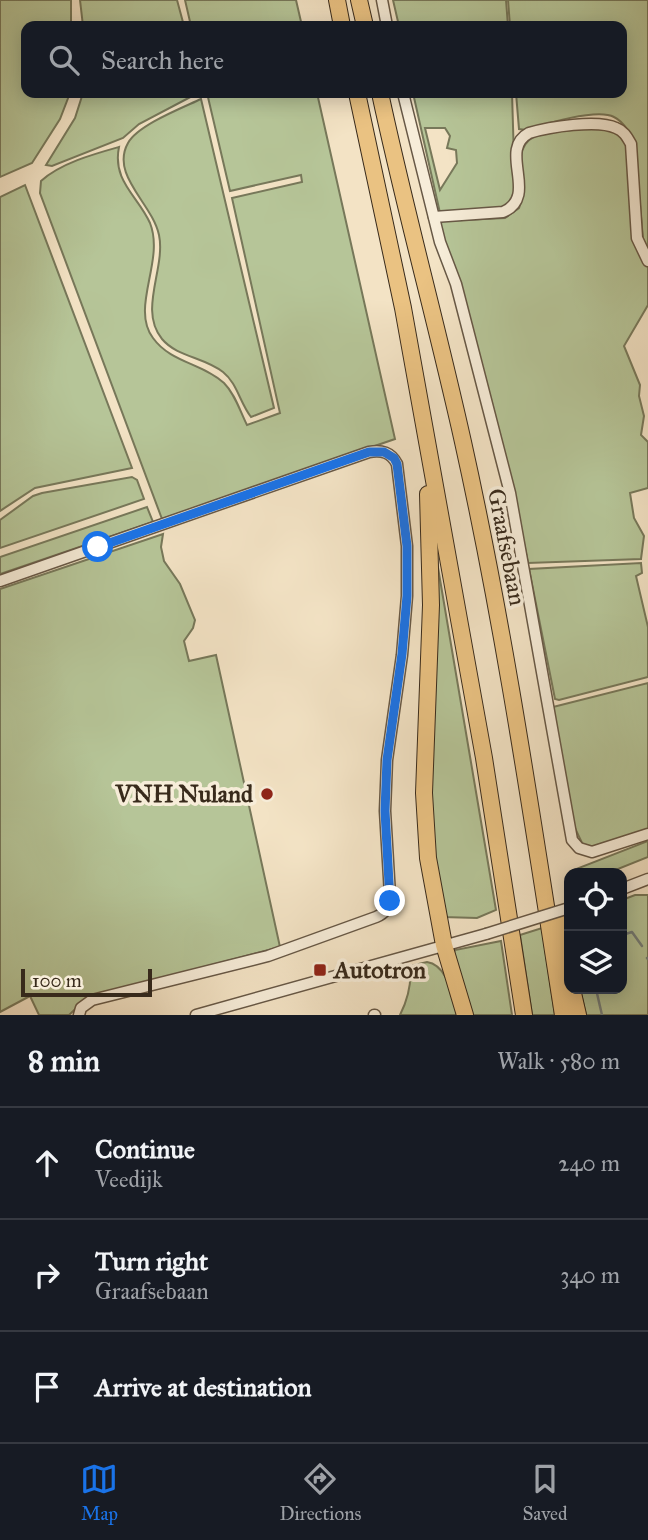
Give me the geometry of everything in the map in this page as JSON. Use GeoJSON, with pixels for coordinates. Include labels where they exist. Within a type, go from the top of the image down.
{"type":"FeatureCollection","features":[{"type":"Feature","properties":{"kind":"highway"},"geometry":{"type":"LineString","coordinates":[[337,0],[341,21]]}},
{"type":"Feature","properties":{"kind":"highway"},"geometry":{"type":"LineString","coordinates":[[359,0],[364,21]]}},
{"type":"Feature","properties":{"kind":"highway"},"geometry":{"type":"LineString","coordinates":[[358,98],[402,308],[484,758],[524,1015]]}},
{"type":"Feature","properties":{"kind":"highway","name":"Graafsebaan"},"geometry":{"type":"LineString","coordinates":[[381,98],[463,443],[497,614],[563,1015]]}},
{"type":"Feature","properties":{"kind":"highway"},"geometry":{"type":"LineString","coordinates":[[428,449],[431,605],[424,793],[428,858],[444,945],[465,1015]]}},
{"type":"Feature","properties":{"kind":"highway"},"geometry":{"type":"LineString","coordinates":[[530,804],[550,870],[564,947]]}},
{"type":"Feature","properties":{"kind":"highway"},"geometry":{"type":"LineString","coordinates":[[573,994],[578,1015]]}},
{"type":"Feature","properties":{"kind":"street"},"geometry":{"type":"LineString","coordinates":[[382,0],[386,21]]}},
{"type":"Feature","properties":{"kind":"street","name":"Graafsebaan"},"geometry":{"type":"LineString","coordinates":[[404,98],[433,217],[456,284],[510,493],[572,840],[579,848],[592,852],[648,834]]}},
{"type":"Feature","properties":{"kind":"street"},"geometry":{"type":"LineString","coordinates":[[433,217],[503,212],[512,208],[519,192],[517,145],[523,136],[595,124],[614,126],[624,133],[631,144],[637,238],[648,261]]}},
{"type":"Feature","properties":{"kind":"street"},"geometry":{"type":"LineString","coordinates":[[0,581],[369,452],[389,454],[394,458],[400,472],[407,546],[407,583],[402,654],[387,760],[385,811],[390,895],[388,906],[381,915],[268,956],[92,1000],[81,1008],[79,1015]]}},
{"type":"Feature","properties":{"kind":"street"},"geometry":{"type":"LineString","coordinates":[[627,887],[648,879]]}},
{"type":"Feature","properties":{"kind":"street"},"geometry":{"type":"LineString","coordinates":[[196,1015],[564,910]]}},
{"type":"Feature","properties":{"kind":"green space"},"geometry":{"type":"Polygon","coordinates":[[[0,0],[71,0],[71,21],[21,21],[21,98],[68,98],[60,119],[32,163],[0,177],[0,0]]]}},
{"type":"Feature","properties":{"kind":"green space"},"geometry":{"type":"Polygon","coordinates":[[[80,0],[177,0],[183,21],[82,21],[80,0]]]}},
{"type":"Feature","properties":{"kind":"green space"},"geometry":{"type":"Polygon","coordinates":[[[185,0],[296,0],[301,21],[190,21],[185,0]]]}},
{"type":"Feature","properties":{"kind":"green space"},"geometry":{"type":"Polygon","coordinates":[[[393,0],[506,0],[508,21],[398,21],[393,0]]]}},
{"type":"Feature","properties":{"kind":"green space"},"geometry":{"type":"Polygon","coordinates":[[[508,0],[648,0],[648,253],[643,239],[635,148],[622,123],[614,117],[596,114],[526,130],[519,129],[516,98],[627,98],[627,21],[510,21],[508,0]]]}},
{"type":"Feature","properties":{"kind":"green space"},"geometry":{"type":"Polygon","coordinates":[[[81,98],[188,98],[139,124],[123,138],[52,166],[46,165],[75,118],[81,98]]]}},
{"type":"Feature","properties":{"kind":"green space"},"geometry":{"type":"Polygon","coordinates":[[[208,98],[318,98],[395,439],[162,519],[40,193],[41,181],[68,164],[119,147],[119,169],[127,188],[150,223],[153,238],[154,253],[145,312],[147,326],[153,338],[169,353],[224,383],[247,425],[280,413],[232,198],[302,182],[301,175],[230,191],[208,98]]]}},
{"type":"Feature","properties":{"kind":"green space"},"geometry":{"type":"Polygon","coordinates":[[[414,98],[512,98],[515,192],[508,207],[440,213],[414,98]],[[425,128],[440,190],[457,163],[456,150],[447,148],[450,136],[445,128],[425,128]]]}},
{"type":"Feature","properties":{"kind":"green space"},"geometry":{"type":"Polygon","coordinates":[[[201,99],[274,408],[251,417],[232,382],[223,372],[175,350],[162,339],[155,328],[152,302],[159,261],[159,235],[124,166],[124,155],[133,136],[161,118],[201,99]]]}},
{"type":"Feature","properties":{"kind":"green space"},"geometry":{"type":"Polygon","coordinates":[[[611,126],[627,144],[635,242],[648,263],[648,305],[624,346],[640,385],[639,396],[644,416],[641,435],[648,442],[648,488],[630,493],[634,518],[644,536],[641,559],[528,563],[490,394],[439,228],[442,221],[505,218],[519,208],[522,197],[521,155],[524,146],[531,139],[542,133],[611,126]]]}},
{"type":"Feature","properties":{"kind":"green space"},"geometry":{"type":"Polygon","coordinates":[[[25,185],[132,468],[35,488],[0,511],[0,197],[25,185]]]}},
{"type":"Feature","properties":{"kind":"green space"},"geometry":{"type":"Polygon","coordinates":[[[132,477],[137,480],[144,499],[0,548],[0,520],[33,496],[132,477]]]}},
{"type":"Feature","properties":{"kind":"green space"},"geometry":{"type":"Polygon","coordinates":[[[147,507],[153,522],[0,574],[0,557],[147,507]]]}},
{"type":"Feature","properties":{"kind":"green space"},"geometry":{"type":"Polygon","coordinates":[[[163,534],[161,547],[164,561],[180,584],[195,620],[184,641],[189,661],[216,655],[280,947],[87,998],[69,1015],[39,1015],[30,996],[0,1012],[0,589],[163,534]]]}},
{"type":"Feature","properties":{"kind":"green space"},"geometry":{"type":"Polygon","coordinates":[[[434,544],[496,910],[477,918],[443,917],[434,857],[430,792],[434,544]]]}},
{"type":"Feature","properties":{"kind":"green space"},"geometry":{"type":"Polygon","coordinates":[[[641,563],[642,573],[636,576],[648,627],[648,677],[555,699],[529,569],[641,563]]]}},
{"type":"Feature","properties":{"kind":"green space"},"geometry":{"type":"Polygon","coordinates":[[[648,683],[648,830],[593,848],[583,845],[573,824],[553,707],[648,683]]]}},
{"type":"Feature","properties":{"kind":"green space"},"geometry":{"type":"Polygon","coordinates":[[[648,841],[648,857],[620,868],[579,868],[648,841]]]}},
{"type":"Feature","properties":{"kind":"green space"},"geometry":{"type":"Polygon","coordinates":[[[648,895],[648,1015],[586,1015],[581,994],[627,994],[627,898],[648,895]]]}},
{"type":"Feature","properties":{"kind":"green space"},"geometry":{"type":"Polygon","coordinates":[[[542,928],[555,1015],[532,1015],[520,935],[542,928]]]}},
{"type":"Feature","properties":{"kind":"green space"},"geometry":{"type":"Polygon","coordinates":[[[501,941],[512,1015],[469,1015],[452,959],[455,950],[501,941]]]}},
{"type":"Feature","properties":{"kind":"green space"},"geometry":{"type":"Polygon","coordinates":[[[427,962],[434,964],[444,975],[458,1015],[400,1015],[409,991],[410,966],[427,962]]]}},
{"type":"Feature","properties":{"kind":"waterway"},"geometry":{"type":"LineString","coordinates":[[627,934],[632,932],[642,946]]}},
{"type":"Feature","properties":{"kind":"waterway"},"geometry":{"type":"LineString","coordinates":[[597,994],[602,1015]]}},
{"type":"Feature","properties":{"kind":"place","name":"VNH Nuland"},"geometry":{"type":"Point","coordinates":[267,794]}},
{"type":"Feature","properties":{"kind":"place","name":"Autotron"},"geometry":{"type":"Point","coordinates":[320,970]}},
{"type":"Feature","properties":{"kind":"route"},"geometry":{"type":"LineString","coordinates":[[98,547],[369,452],[384,452],[394,458],[400,472],[407,546],[407,596],[387,760],[385,811],[390,901]]}}]}
